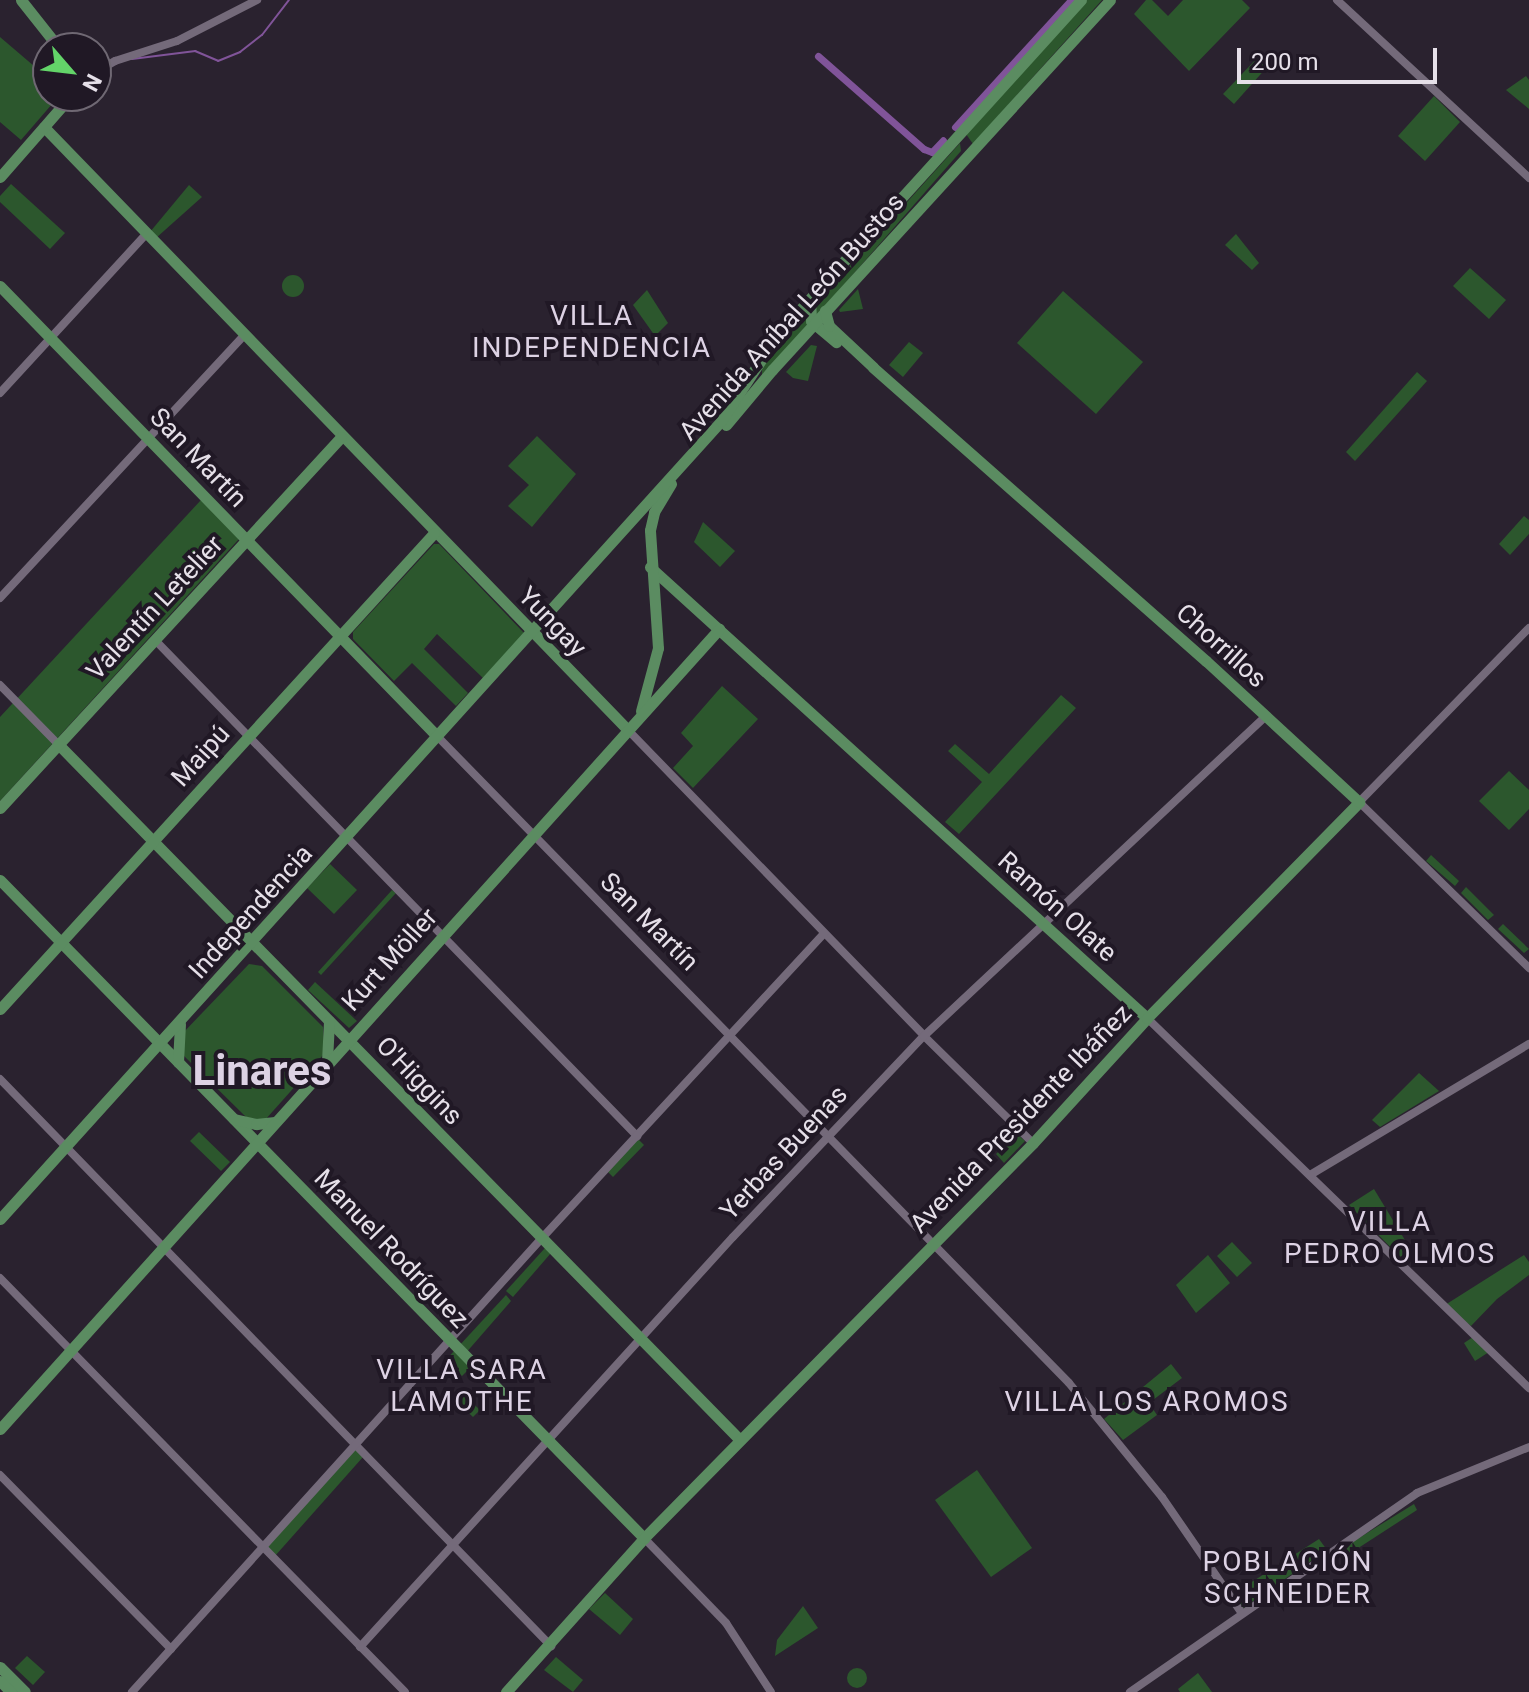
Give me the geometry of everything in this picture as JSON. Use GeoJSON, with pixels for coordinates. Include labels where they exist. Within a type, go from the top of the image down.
{"type":"FeatureCollection","features":[{"type":"Feature","properties":{"kind":"main road"},"geometry":{"type":"LineString","coordinates":[[21,0],[46,32]]}},
{"type":"Feature","properties":{"kind":"main road","name":"Avenida Aníbal León Bustos"},"geometry":{"type":"LineString","coordinates":[[532,633],[721,421],[754,367],[810,298],[1081,0]]}},
{"type":"Feature","properties":{"kind":"main road","name":"Avenida Aníbal León Bustos"},"geometry":{"type":"LineString","coordinates":[[637,718],[647,694],[658,648],[650,567],[650,530],[659,502],[813,324],[1110,0]]}},
{"type":"Feature","properties":{"kind":"main road"},"geometry":{"type":"LineString","coordinates":[[0,177],[57,112]]}},
{"type":"Feature","properties":{"kind":"main road","name":"Yungay"},"geometry":{"type":"LineString","coordinates":[[44,127],[627,729]]}},
{"type":"Feature","properties":{"kind":"main road"},"geometry":{"type":"LineString","coordinates":[[954,139],[966,144],[968,154]]}},
{"type":"Feature","properties":{"kind":"main road","name":"San Martín"},"geometry":{"type":"LineString","coordinates":[[0,286],[437,736]]}},
{"type":"Feature","properties":{"kind":"main road"},"geometry":{"type":"LineString","coordinates":[[810,298],[809,313],[813,324]]}},
{"type":"Feature","properties":{"kind":"main road","name":"Chorrillos"},"geometry":{"type":"LineString","coordinates":[[825,311],[829,326],[873,367],[1359,802]]}},
{"type":"Feature","properties":{"kind":"main road","name":"Chorrillos"},"geometry":{"type":"LineString","coordinates":[[813,324],[873,367]]}},
{"type":"Feature","properties":{"kind":"main road"},"geometry":{"type":"LineString","coordinates":[[754,367],[762,381]]}},
{"type":"Feature","properties":{"kind":"main road","name":"Valentín Letelier"},"geometry":{"type":"LineString","coordinates":[[0,808],[341,437]]}},
{"type":"Feature","properties":{"kind":"main road","name":"Maipú"},"geometry":{"type":"LineString","coordinates":[[0,1009],[434,533]]}},
{"type":"Feature","properties":{"kind":"main road","name":"Ramón Olate"},"geometry":{"type":"LineString","coordinates":[[650,567],[1147,1018]]}},
{"type":"Feature","properties":{"kind":"main road"},"geometry":{"type":"LineString","coordinates":[[545,646],[543,633],[547,616]]}},
{"type":"Feature","properties":{"kind":"main road","name":"Kurt Möller"},"geometry":{"type":"LineString","coordinates":[[0,1429],[719,629]]}},
{"type":"Feature","properties":{"kind":"main road","name":"Independencia"},"geometry":{"type":"LineString","coordinates":[[0,1219],[532,633]]}},
{"type":"Feature","properties":{"kind":"main road"},"geometry":{"type":"LineString","coordinates":[[608,710],[626,714],[647,694]]}},
{"type":"Feature","properties":{"kind":"main road","name":"O'Higgins"},"geometry":{"type":"LineString","coordinates":[[58,744],[740,1440]]}},
{"type":"Feature","properties":{"kind":"main road","name":"Avenida Presidente Ibáñez"},"geometry":{"type":"LineString","coordinates":[[506,1692],[551,1646],[644,1538],[1033,1143],[1147,1018],[1359,802]]}},
{"type":"Feature","properties":{"kind":"main road","name":"Manuel Rodríguez"},"geometry":{"type":"LineString","coordinates":[[0,880],[644,1538]]}},
{"type":"Feature","properties":{"kind":"main road"},"geometry":{"type":"LineString","coordinates":[[236,961],[253,959],[270,963]]}},
{"type":"Feature","properties":{"kind":"main road"},"geometry":{"type":"LineString","coordinates":[[325,1066],[331,1042],[329,1021]]}},
{"type":"Feature","properties":{"kind":"main road"},"geometry":{"type":"LineString","coordinates":[[178,1062],[180,1023]]}},
{"type":"Feature","properties":{"kind":"main road"},"geometry":{"type":"LineString","coordinates":[[233,1119],[256,1124],[275,1122]]}},
{"type":"Feature","properties":{"kind":"main road","name":"Avenida Presidente Ibáñez"},"geometry":{"type":"LineString","coordinates":[[516,1692],[546,1657],[551,1646]]}},
{"type":"Feature","properties":{"kind":"main road"},"geometry":{"type":"LineString","coordinates":[[0,1667],[25,1692]]}},
{"type":"Feature","properties":{"kind":"main road"},"geometry":{"type":"LineString","coordinates":[[0,1681],[11,1692]]}},
{"type":"Feature","properties":{"kind":"street"},"geometry":{"type":"LineString","coordinates":[[112,63],[177,41],[257,0]]}},
{"type":"Feature","properties":{"kind":"street"},"geometry":{"type":"LineString","coordinates":[[1337,0],[1529,178]]}},
{"type":"Feature","properties":{"kind":"street"},"geometry":{"type":"LineString","coordinates":[[0,393],[147,233]]}},
{"type":"Feature","properties":{"kind":"street"},"geometry":{"type":"LineString","coordinates":[[0,598],[146,437],[245,334]]}},
{"type":"Feature","properties":{"kind":"street","name":"Avenida Presidente Ibáñez"},"geometry":{"type":"LineString","coordinates":[[1359,802],[1529,628]]}},
{"type":"Feature","properties":{"kind":"street"},"geometry":{"type":"LineString","coordinates":[[155,640],[346,840],[637,1136]]}},
{"type":"Feature","properties":{"kind":"street","name":"O'Higgins"},"geometry":{"type":"LineString","coordinates":[[0,685],[58,744]]}},
{"type":"Feature","properties":{"kind":"street","name":"Yerbas Buenas"},"geometry":{"type":"LineString","coordinates":[[360,1647],[828,1135],[924,1036],[1266,716]]}},
{"type":"Feature","properties":{"kind":"street","name":"Yungay"},"geometry":{"type":"LineString","coordinates":[[627,729],[924,1036],[1033,1143]]}},
{"type":"Feature","properties":{"kind":"street","name":"San Martín"},"geometry":{"type":"LineString","coordinates":[[437,736],[531,836],[731,1034],[1101,1419],[1162,1497],[1241,1612]]}},
{"type":"Feature","properties":{"kind":"street","name":"Chorrillos"},"geometry":{"type":"LineString","coordinates":[[1359,802],[1529,968]]}},
{"type":"Feature","properties":{"kind":"street"},"geometry":{"type":"LineString","coordinates":[[132,1692],[449,1340],[824,933]]}},
{"type":"Feature","properties":{"kind":"street","name":"Ramón Olate"},"geometry":{"type":"LineString","coordinates":[[1147,1018],[1529,1388]]}},
{"type":"Feature","properties":{"kind":"street"},"geometry":{"type":"LineString","coordinates":[[1310,1175],[1529,1044]]}},
{"type":"Feature","properties":{"kind":"street"},"geometry":{"type":"LineString","coordinates":[[0,1079],[551,1646]]}},
{"type":"Feature","properties":{"kind":"street"},"geometry":{"type":"LineString","coordinates":[[0,1278],[405,1692]]}},
{"type":"Feature","properties":{"kind":"street"},"geometry":{"type":"LineString","coordinates":[[1130,1692],[1241,1612],[1417,1493],[1529,1447]]}},
{"type":"Feature","properties":{"kind":"street"},"geometry":{"type":"LineString","coordinates":[[0,1475],[171,1649]]}},
{"type":"Feature","properties":{"kind":"street","name":"Manuel Rodríguez"},"geometry":{"type":"LineString","coordinates":[[644,1538],[731,1630],[771,1692]]}},
{"type":"Feature","properties":{"kind":"green space"},"geometry":{"type":"Polygon","coordinates":[[[1087,0],[1102,0],[973,144],[966,134],[1087,0]]]}},
{"type":"Feature","properties":{"kind":"green space"},"geometry":{"type":"Polygon","coordinates":[[[1146,0],[1152,0],[1168,16],[1183,0],[1242,0],[1250,8],[1189,71],[1134,14],[1146,0]]]}},
{"type":"Feature","properties":{"kind":"green space"},"geometry":{"type":"Polygon","coordinates":[[[0,37],[32,64],[32,112],[45,112],[21,140],[0,122],[0,37]]]}},
{"type":"Feature","properties":{"kind":"green space"},"geometry":{"type":"Polygon","coordinates":[[[1258,57],[1268,66],[1234,104],[1223,94],[1258,57]]]}},
{"type":"Feature","properties":{"kind":"green space"},"geometry":{"type":"Polygon","coordinates":[[[1526,76],[1529,80],[1529,109],[1506,90],[1526,76]]]}},
{"type":"Feature","properties":{"kind":"green space"},"geometry":{"type":"Polygon","coordinates":[[[1434,96],[1460,122],[1425,161],[1398,136],[1434,96]]]}},
{"type":"Feature","properties":{"kind":"green space"},"geometry":{"type":"Polygon","coordinates":[[[960,143],[961,151],[815,318],[813,307],[960,143]]]}},
{"type":"Feature","properties":{"kind":"green space"},"geometry":{"type":"Polygon","coordinates":[[[11,184],[65,233],[50,249],[0,202],[0,196],[11,184]]]}},
{"type":"Feature","properties":{"kind":"green space"},"geometry":{"type":"Polygon","coordinates":[[[189,185],[202,197],[156,238],[150,232],[189,185]]]}},
{"type":"Feature","properties":{"kind":"green space"},"geometry":{"type":"Polygon","coordinates":[[[1236,234],[1259,263],[1252,270],[1225,245],[1236,234]]]}},
{"type":"Feature","properties":{"kind":"green space"},"geometry":{"type":"Polygon","coordinates":[[[1470,268],[1506,300],[1489,319],[1453,286],[1470,268]]]}},
{"type":"Feature","properties":{"kind":"green space"},"geometry":{"type":"Polygon","coordinates":[[[293,275],[301,278],[304,286],[301,294],[293,297],[285,294],[282,286],[285,278],[293,275]]]}},
{"type":"Feature","properties":{"kind":"green space"},"geometry":{"type":"Polygon","coordinates":[[[858,289],[863,309],[840,312],[839,310],[858,289]]]}},
{"type":"Feature","properties":{"kind":"green space"},"geometry":{"type":"Polygon","coordinates":[[[647,290],[668,323],[655,336],[633,305],[647,290]]]}},
{"type":"Feature","properties":{"kind":"green space"},"geometry":{"type":"Polygon","coordinates":[[[1063,291],[1143,362],[1096,414],[1017,343],[1063,291]]]}},
{"type":"Feature","properties":{"kind":"green space"},"geometry":{"type":"Polygon","coordinates":[[[806,310],[809,323],[762,375],[762,368],[795,319],[806,310]]]}},
{"type":"Feature","properties":{"kind":"green space"},"geometry":{"type":"Polygon","coordinates":[[[909,342],[923,353],[903,377],[889,365],[909,342]]]}},
{"type":"Feature","properties":{"kind":"green space"},"geometry":{"type":"Polygon","coordinates":[[[811,345],[817,346],[808,381],[793,378],[786,372],[811,345]]]}},
{"type":"Feature","properties":{"kind":"green space"},"geometry":{"type":"Polygon","coordinates":[[[1417,372],[1427,381],[1355,461],[1346,452],[1417,372]]]}},
{"type":"Feature","properties":{"kind":"green space"},"geometry":{"type":"Polygon","coordinates":[[[537,436],[576,474],[532,527],[508,506],[529,485],[508,466],[537,436]]]}},
{"type":"Feature","properties":{"kind":"green space"},"geometry":{"type":"Polygon","coordinates":[[[201,500],[239,539],[0,801],[0,717],[201,500]]]}},
{"type":"Feature","properties":{"kind":"green space"},"geometry":{"type":"Polygon","coordinates":[[[1524,516],[1529,520],[1529,534],[1510,555],[1499,544],[1524,516]]]}},
{"type":"Feature","properties":{"kind":"green space"},"geometry":{"type":"Polygon","coordinates":[[[703,522],[735,551],[720,567],[694,542],[703,522]]]}},
{"type":"Feature","properties":{"kind":"green space"},"geometry":{"type":"Polygon","coordinates":[[[434,544],[439,544],[524,633],[483,678],[437,634],[424,649],[468,693],[456,706],[412,663],[394,681],[353,639],[353,632],[434,544]]]}},
{"type":"Feature","properties":{"kind":"green space"},"geometry":{"type":"Polygon","coordinates":[[[722,686],[758,719],[693,788],[673,768],[693,746],[681,733],[722,686]]]}},
{"type":"Feature","properties":{"kind":"green space"},"geometry":{"type":"Polygon","coordinates":[[[1061,695],[1076,708],[959,834],[945,822],[982,782],[948,751],[955,744],[989,774],[1061,695]]]}},
{"type":"Feature","properties":{"kind":"green space"},"geometry":{"type":"Polygon","coordinates":[[[1509,771],[1529,790],[1529,809],[1509,830],[1479,801],[1509,771]]]}},
{"type":"Feature","properties":{"kind":"green space"},"geometry":{"type":"Polygon","coordinates":[[[1431,855],[1459,881],[1455,886],[1426,861],[1431,855]]]}},
{"type":"Feature","properties":{"kind":"green space"},"geometry":{"type":"Polygon","coordinates":[[[330,864],[357,890],[334,914],[307,888],[330,864]]]}},
{"type":"Feature","properties":{"kind":"green space"},"geometry":{"type":"Polygon","coordinates":[[[1466,887],[1494,915],[1488,920],[1461,893],[1466,887]]]}},
{"type":"Feature","properties":{"kind":"green space"},"geometry":{"type":"Polygon","coordinates":[[[392,890],[396,893],[321,975],[318,972],[392,890]]]}},
{"type":"Feature","properties":{"kind":"green space"},"geometry":{"type":"Polygon","coordinates":[[[1503,924],[1529,949],[1524,953],[1498,929],[1503,924]]]}},
{"type":"Feature","properties":{"kind":"green space"},"geometry":{"type":"Polygon","coordinates":[[[249,964],[262,966],[323,1027],[324,1054],[265,1120],[247,1118],[181,1053],[181,1035],[249,964]]]}},
{"type":"Feature","properties":{"kind":"green space"},"geometry":{"type":"Polygon","coordinates":[[[315,982],[357,1021],[349,1028],[308,990],[315,982]]]}},
{"type":"Feature","properties":{"kind":"green space"},"geometry":{"type":"Polygon","coordinates":[[[1419,1073],[1439,1091],[1380,1127],[1372,1120],[1419,1073]]]}},
{"type":"Feature","properties":{"kind":"green space"},"geometry":{"type":"Polygon","coordinates":[[[199,1132],[230,1162],[221,1171],[190,1141],[199,1132]]]}},
{"type":"Feature","properties":{"kind":"green space"},"geometry":{"type":"Polygon","coordinates":[[[1017,1134],[1025,1141],[1004,1163],[996,1154],[1017,1134]]]}},
{"type":"Feature","properties":{"kind":"green space"},"geometry":{"type":"Polygon","coordinates":[[[638,1139],[644,1145],[613,1177],[607,1171],[638,1139]]]}},
{"type":"Feature","properties":{"kind":"green space"},"geometry":{"type":"Polygon","coordinates":[[[1374,1189],[1411,1250],[1400,1257],[1349,1205],[1374,1189]]]}},
{"type":"Feature","properties":{"kind":"green space"},"geometry":{"type":"Polygon","coordinates":[[[1232,1242],[1252,1263],[1237,1277],[1217,1256],[1232,1242]]]}},
{"type":"Feature","properties":{"kind":"green space"},"geometry":{"type":"Polygon","coordinates":[[[545,1248],[551,1253],[513,1297],[506,1291],[545,1248]]]}},
{"type":"Feature","properties":{"kind":"green space"},"geometry":{"type":"Polygon","coordinates":[[[1208,1255],[1230,1283],[1196,1313],[1176,1285],[1208,1255]]]}},
{"type":"Feature","properties":{"kind":"green space"},"geometry":{"type":"Polygon","coordinates":[[[1524,1255],[1529,1262],[1529,1275],[1497,1299],[1471,1326],[1445,1305],[1524,1255]]]}},
{"type":"Feature","properties":{"kind":"green space"},"geometry":{"type":"Polygon","coordinates":[[[506,1295],[511,1301],[465,1354],[458,1347],[506,1295]]]}},
{"type":"Feature","properties":{"kind":"green space"},"geometry":{"type":"Polygon","coordinates":[[[1473,1337],[1489,1352],[1475,1361],[1464,1343],[1473,1337]]]}},
{"type":"Feature","properties":{"kind":"green space"},"geometry":{"type":"Polygon","coordinates":[[[454,1351],[471,1367],[462,1376],[445,1361],[454,1351]]]}},
{"type":"Feature","properties":{"kind":"green space"},"geometry":{"type":"Polygon","coordinates":[[[1171,1364],[1182,1378],[1149,1403],[1157,1415],[1123,1440],[1104,1419],[1171,1364]]]}},
{"type":"Feature","properties":{"kind":"green space"},"geometry":{"type":"Polygon","coordinates":[[[461,1392],[480,1410],[473,1417],[454,1399],[461,1392]]]}},
{"type":"Feature","properties":{"kind":"green space"},"geometry":{"type":"Polygon","coordinates":[[[355,1447],[363,1457],[275,1556],[266,1546],[355,1447]]]}},
{"type":"Feature","properties":{"kind":"green space"},"geometry":{"type":"Polygon","coordinates":[[[977,1470],[1032,1548],[991,1577],[935,1500],[977,1470]]]}},
{"type":"Feature","properties":{"kind":"green space"},"geometry":{"type":"Polygon","coordinates":[[[1414,1504],[1417,1510],[1346,1556],[1341,1549],[1414,1504]]]}},
{"type":"Feature","properties":{"kind":"green space"},"geometry":{"type":"Polygon","coordinates":[[[1319,1539],[1327,1550],[1243,1608],[1233,1594],[1319,1539]]]}},
{"type":"Feature","properties":{"kind":"green space"},"geometry":{"type":"Polygon","coordinates":[[[605,1593],[633,1619],[620,1635],[589,1609],[605,1593]]]}},
{"type":"Feature","properties":{"kind":"green space"},"geometry":{"type":"Polygon","coordinates":[[[803,1606],[818,1628],[775,1656],[777,1640],[803,1606]]]}},
{"type":"Feature","properties":{"kind":"green space"},"geometry":{"type":"Polygon","coordinates":[[[27,1656],[45,1672],[33,1685],[15,1668],[27,1656]]]}},
{"type":"Feature","properties":{"kind":"green space"},"geometry":{"type":"Polygon","coordinates":[[[556,1657],[583,1680],[573,1692],[544,1670],[556,1657]]]}},
{"type":"Feature","properties":{"kind":"green space"},"geometry":{"type":"Polygon","coordinates":[[[857,1668],[864,1671],[867,1678],[864,1685],[857,1688],[850,1685],[847,1678],[850,1671],[857,1668]]]}},
{"type":"Feature","properties":{"kind":"green space"},"geometry":{"type":"Polygon","coordinates":[[[1198,1673],[1212,1692],[1180,1692],[1178,1689],[1198,1673]]]}},
{"type":"Feature","properties":{"kind":"waterway"},"geometry":{"type":"LineString","coordinates":[[132,59],[195,51],[218,61],[240,52],[262,35],[289,0]]}},
{"type":"Feature","properties":{"kind":"waterway"},"geometry":{"type":"LineString","coordinates":[[955,127],[1071,0]]}},
{"type":"Feature","properties":{"kind":"waterway"},"geometry":{"type":"LineString","coordinates":[[818,56],[924,149],[932,152],[943,140]]}},
{"type":"Feature","properties":{"kind":"district","name":"VILLA INDEPENDENCIA"},"geometry":{"type":"Point","coordinates":[592,332]}},
{"type":"Feature","properties":{"kind":"district","name":"Linares"},"geometry":{"type":"Point","coordinates":[262,1071]}},
{"type":"Feature","properties":{"kind":"district","name":"VILLA PEDRO OLMOS"},"geometry":{"type":"Point","coordinates":[1390,1238]}},
{"type":"Feature","properties":{"kind":"district","name":"VILLA SARA LAMOTHE"},"geometry":{"type":"Point","coordinates":[462,1386]}},
{"type":"Feature","properties":{"kind":"district","name":"VILLA LOS AROMOS"},"geometry":{"type":"Point","coordinates":[1147,1402]}},
{"type":"Feature","properties":{"kind":"district","name":"POBLACIÓN SCHNEIDER"},"geometry":{"type":"Point","coordinates":[1288,1578]}}]}
